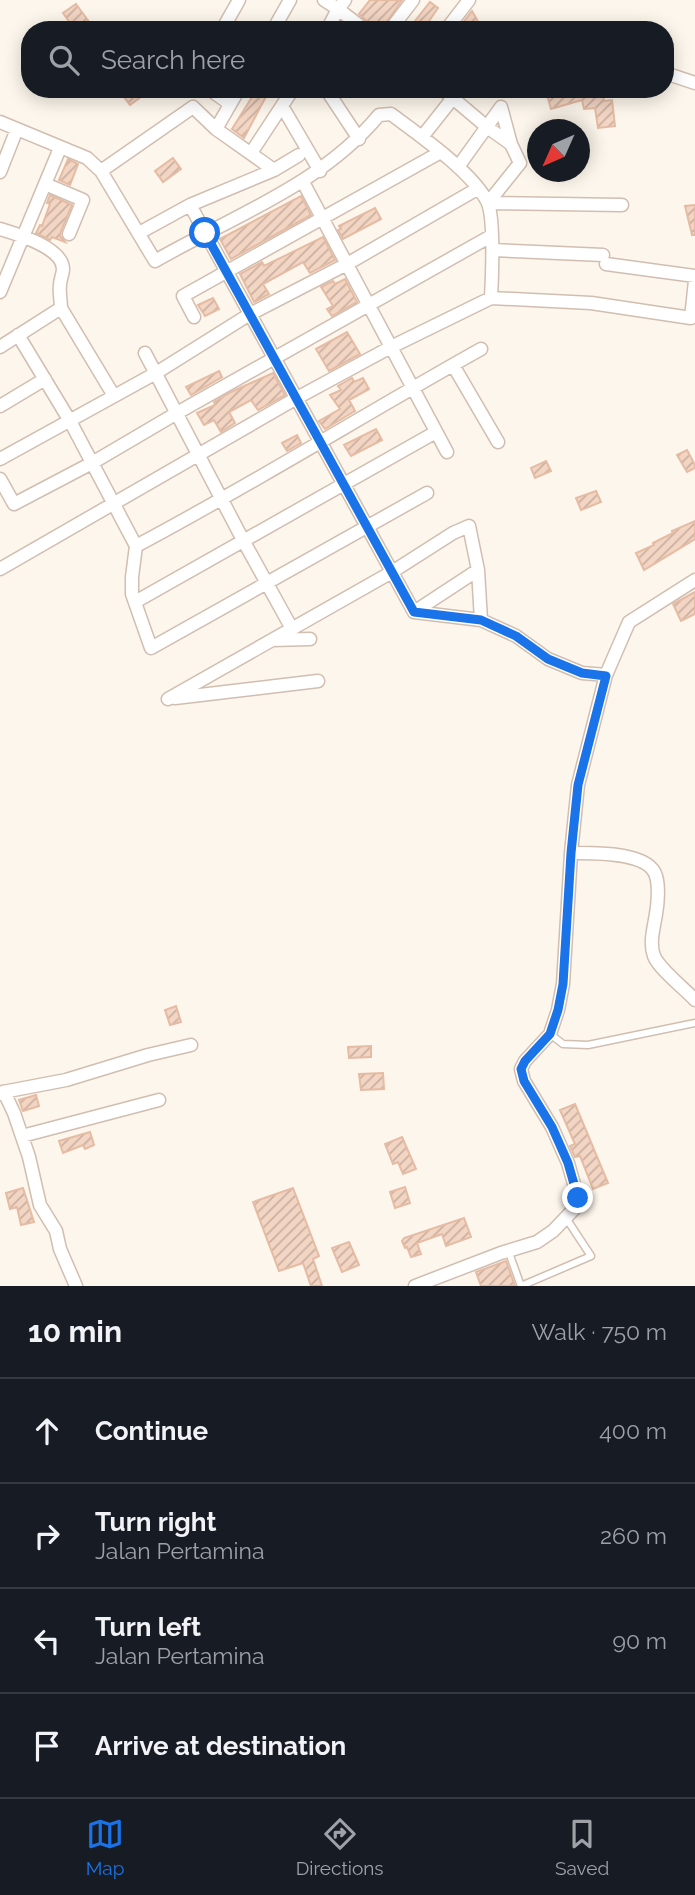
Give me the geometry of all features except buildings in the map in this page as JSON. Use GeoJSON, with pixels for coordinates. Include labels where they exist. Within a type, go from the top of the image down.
{"type":"FeatureCollection","features":[{"type":"Feature","properties":{"kind":"street"},"geometry":{"type":"LineString","coordinates":[[227,21],[239,0]]}},
{"type":"Feature","properties":{"kind":"street"},"geometry":{"type":"LineString","coordinates":[[278,21],[290,0]]}},
{"type":"Feature","properties":{"kind":"street"},"geometry":{"type":"LineString","coordinates":[[324,0],[341,5],[356,21]]}},
{"type":"Feature","properties":{"kind":"street"},"geometry":{"type":"LineString","coordinates":[[397,21],[413,0]]}},
{"type":"Feature","properties":{"kind":"street"},"geometry":{"type":"LineString","coordinates":[[453,21],[469,0]]}},
{"type":"Feature","properties":{"kind":"street"},"geometry":{"type":"LineString","coordinates":[[332,21],[341,5]]}},
{"type":"Feature","properties":{"kind":"street"},"geometry":{"type":"LineString","coordinates":[[674,76],[695,83]]}},
{"type":"Feature","properties":{"kind":"street"},"geometry":{"type":"LineString","coordinates":[[222,98],[230,104]]}},
{"type":"Feature","properties":{"kind":"street"},"geometry":{"type":"LineString","coordinates":[[216,129],[234,98]]}},
{"type":"Feature","properties":{"kind":"street"},"geometry":{"type":"LineString","coordinates":[[251,153],[287,98]]}},
{"type":"Feature","properties":{"kind":"street"},"geometry":{"type":"LineString","coordinates":[[332,98],[359,139]]}},
{"type":"Feature","properties":{"kind":"street"},"geometry":{"type":"LineString","coordinates":[[422,137],[454,98]]}},
{"type":"Feature","properties":{"kind":"street"},"geometry":{"type":"LineString","coordinates":[[461,98],[487,127],[511,144]]}},
{"type":"Feature","properties":{"kind":"street"},"geometry":{"type":"LineString","coordinates":[[282,106],[320,171]]}},
{"type":"Feature","properties":{"kind":"street"},"geometry":{"type":"LineString","coordinates":[[101,171],[193,107],[216,129],[274,170]]}},
{"type":"Feature","properties":{"kind":"street"},"geometry":{"type":"LineString","coordinates":[[457,167],[501,107],[511,144],[520,163],[488,203]]}},
{"type":"Feature","properties":{"kind":"street"},"geometry":{"type":"LineString","coordinates":[[0,122],[87,158],[101,171],[155,261],[303,182],[359,139],[379,115],[391,114],[457,167],[488,203],[493,250],[491,298]]}},
{"type":"Feature","properties":{"kind":"street"},"geometry":{"type":"LineString","coordinates":[[0,172],[17,129]]}},
{"type":"Feature","properties":{"kind":"street"},"geometry":{"type":"LineString","coordinates":[[0,292],[60,148]]}},
{"type":"Feature","properties":{"kind":"street"},"geometry":{"type":"LineString","coordinates":[[194,317],[183,296],[439,153]]}},
{"type":"Feature","properties":{"kind":"street"},"geometry":{"type":"LineString","coordinates":[[139,233],[190,205],[274,170],[299,155]]}},
{"type":"Feature","properties":{"kind":"street"},"geometry":{"type":"LineString","coordinates":[[303,182],[447,452]]}},
{"type":"Feature","properties":{"kind":"street"},"geometry":{"type":"LineString","coordinates":[[45,184],[83,200],[69,234]]}},
{"type":"Feature","properties":{"kind":"street"},"geometry":{"type":"LineString","coordinates":[[0,459],[156,373],[250,314],[347,264],[477,189]]}},
{"type":"Feature","properties":{"kind":"street"},"geometry":{"type":"LineString","coordinates":[[488,203],[622,205]]}},
{"type":"Feature","properties":{"kind":"street"},"geometry":{"type":"LineString","coordinates":[[190,205],[414,612]]}},
{"type":"Feature","properties":{"kind":"street"},"geometry":{"type":"LineString","coordinates":[[0,229],[22,236],[53,252],[61,260],[61,308],[114,396]]}},
{"type":"Feature","properties":{"kind":"street"},"geometry":{"type":"LineString","coordinates":[[0,479],[14,504],[92,463],[491,236]]}},
{"type":"Feature","properties":{"kind":"street"},"geometry":{"type":"LineString","coordinates":[[0,569],[295,399],[391,347],[491,298],[591,303],[691,318],[695,279],[605,260],[493,250]]}},
{"type":"Feature","properties":{"kind":"street"},"geometry":{"type":"LineString","coordinates":[[0,347],[61,308]]}},
{"type":"Feature","properties":{"kind":"street"},"geometry":{"type":"LineString","coordinates":[[18,335],[69,421],[136,546],[132,577],[135,602],[151,648],[426,493]]}},
{"type":"Feature","properties":{"kind":"street"},"geometry":{"type":"LineString","coordinates":[[136,546],[222,500],[481,349]]}},
{"type":"Feature","properties":{"kind":"street"},"geometry":{"type":"LineString","coordinates":[[145,353],[292,627]]}},
{"type":"Feature","properties":{"kind":"street"},"geometry":{"type":"LineString","coordinates":[[453,365],[498,442]]}},
{"type":"Feature","properties":{"kind":"street"},"geometry":{"type":"LineString","coordinates":[[0,405],[45,379]]}},
{"type":"Feature","properties":{"kind":"street"},"geometry":{"type":"LineString","coordinates":[[135,602],[436,432]]}},
{"type":"Feature","properties":{"kind":"street"},"geometry":{"type":"LineString","coordinates":[[318,681],[168,699],[469,526],[478,570],[481,620]]}},
{"type":"Feature","properties":{"kind":"street"},"geometry":{"type":"LineString","coordinates":[[414,612],[478,570]]}},
{"type":"Feature","properties":{"kind":"street"},"geometry":{"type":"LineString","coordinates":[[415,1286],[508,1250],[537,1242],[553,1231],[578,1203],[568,1163],[552,1127],[521,1073],[525,1061],[550,1034],[555,1024],[563,984],[578,785],[606,676],[629,622],[695,580]]}},
{"type":"Feature","properties":{"kind":"street"},"geometry":{"type":"LineString","coordinates":[[414,612],[481,620],[516,636],[548,659],[582,673],[606,676]]}},
{"type":"Feature","properties":{"kind":"street"},"geometry":{"type":"LineString","coordinates":[[268,641],[310,639]]}},
{"type":"Feature","properties":{"kind":"street"},"geometry":{"type":"LineString","coordinates":[[571,853],[612,853],[644,863],[651,868],[656,875],[657,910],[652,938],[654,957],[695,1000]]}},
{"type":"Feature","properties":{"kind":"street"},"geometry":{"type":"LineString","coordinates":[[76,1286],[60,1249],[56,1231],[40,1205],[15,1113],[2,1093],[66,1080],[191,1045]]}},
{"type":"Feature","properties":{"kind":"street"},"geometry":{"type":"LineString","coordinates":[[22,1136],[159,1100]]}},
{"type":"Feature","properties":{"kind":"lane"},"geometry":{"type":"LineString","coordinates":[[550,1034],[563,1044],[588,1045],[695,1023]]}},
{"type":"Feature","properties":{"kind":"lane"},"geometry":{"type":"LineString","coordinates":[[508,1250],[521,1286],[591,1256],[566,1218]]}},
{"type":"Feature","properties":{"kind":"route"},"geometry":{"type":"LineString","coordinates":[[205,233],[414,612],[481,620],[516,636],[548,659],[582,673],[606,676],[578,785],[563,984],[555,1024],[521,1069],[524,1081],[552,1127],[568,1163],[578,1198]]}}]}
